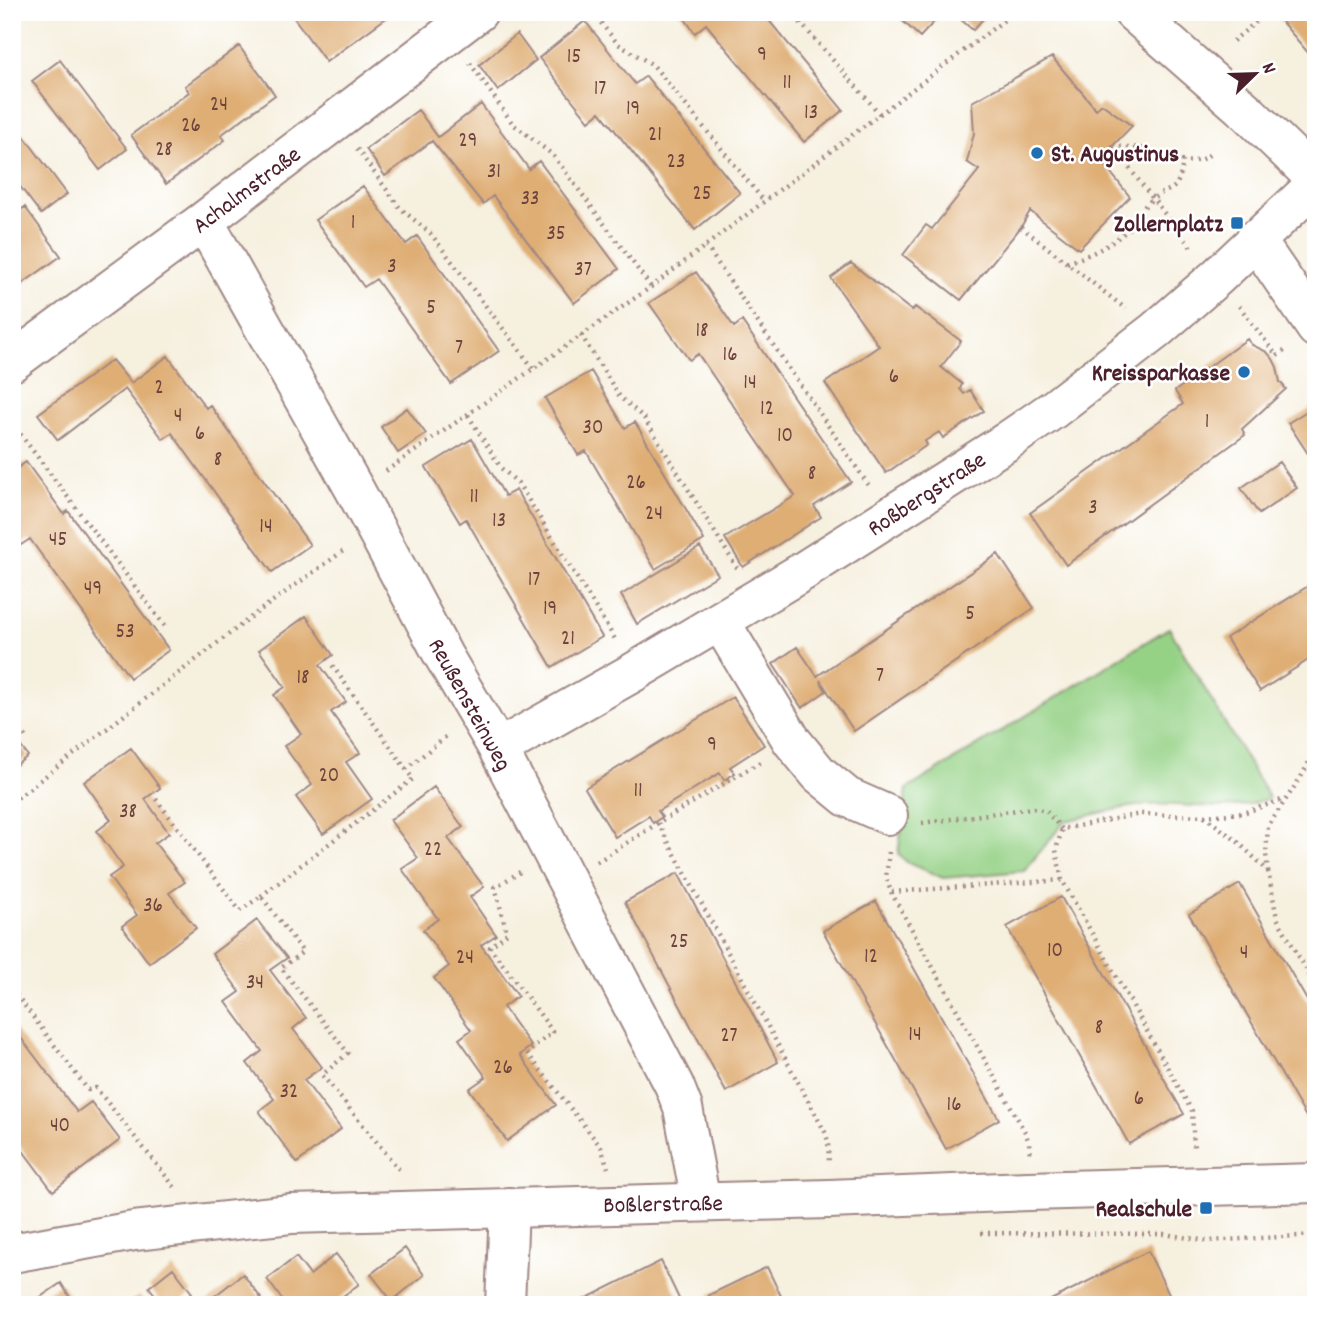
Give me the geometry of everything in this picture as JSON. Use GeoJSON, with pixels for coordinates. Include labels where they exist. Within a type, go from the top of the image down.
{"type":"FeatureCollection","features":[{"type":"Feature","properties":{"kind":"street","name":"Achalmstraße"},"geometry":{"type":"LineString","coordinates":[[12,362],[204,221],[478,12]]}},
{"type":"Feature","properties":{"kind":"street"},"geometry":{"type":"LineString","coordinates":[[1132,12],[1247,112],[1316,181]]}},
{"type":"Feature","properties":{"kind":"street","name":"Roßbergstraße"},"geometry":{"type":"LineString","coordinates":[[489,733],[634,672],[890,518],[1054,409],[1155,331],[1217,277],[1316,181]]}},
{"type":"Feature","properties":{"kind":"street","name":"Reußensteinweg"},"geometry":{"type":"LineString","coordinates":[[204,221],[376,528],[443,655],[489,733],[674,1085],[685,1117],[701,1202]]}},
{"type":"Feature","properties":{"kind":"street"},"geometry":{"type":"LineString","coordinates":[[1255,239],[1306,335]]}},
{"type":"Feature","properties":{"kind":"street"},"geometry":{"type":"LineString","coordinates":[[720,621],[792,741],[819,774],[832,786],[892,820]]}},
{"type":"Feature","properties":{"kind":"street","name":"Boßlerstraße"},"geometry":{"type":"LineString","coordinates":[[12,1253],[86,1239],[200,1223],[291,1214],[1316,1183]]}},
{"type":"Feature","properties":{"kind":"street"},"geometry":{"type":"LineString","coordinates":[[505,1305],[509,1207]]}},
{"type":"Feature","properties":{"kind":"path"},"geometry":{"type":"LineString","coordinates":[[592,12],[618,44],[653,65],[764,201]]}},
{"type":"Feature","properties":{"kind":"path"},"geometry":{"type":"LineString","coordinates":[[791,12],[880,114]]}},
{"type":"Feature","properties":{"kind":"path"},"geometry":{"type":"LineString","coordinates":[[356,492],[651,287],[1015,12]]}},
{"type":"Feature","properties":{"kind":"path"},"geometry":{"type":"LineString","coordinates":[[1233,41],[1268,12]]}},
{"type":"Feature","properties":{"kind":"path"},"geometry":{"type":"LineString","coordinates":[[449,36],[513,124],[552,155],[651,287]]}},
{"type":"Feature","properties":{"kind":"path"},"geometry":{"type":"LineString","coordinates":[[336,120],[400,208],[431,234],[533,368]]}},
{"type":"Feature","properties":{"kind":"path"},"geometry":{"type":"LineString","coordinates":[[1213,152],[1198,162],[1183,161],[1151,150],[1112,146],[1277,356],[1306,335]]}},
{"type":"Feature","properties":{"kind":"path"},"geometry":{"type":"LineString","coordinates":[[1067,263],[1102,249],[1121,236],[1152,199],[1179,184],[1183,161]]}},
{"type":"Feature","properties":{"kind":"path"},"geometry":{"type":"LineString","coordinates":[[1021,227],[1155,331]]}},
{"type":"Feature","properties":{"kind":"path"},"geometry":{"type":"LineString","coordinates":[[706,246],[890,518]]}},
{"type":"Feature","properties":{"kind":"path"},"geometry":{"type":"LineString","coordinates":[[581,335],[620,397],[644,418],[757,599]]}},
{"type":"Feature","properties":{"kind":"path"},"geometry":{"type":"LineString","coordinates":[[468,415],[501,468],[518,483],[634,672]]}},
{"type":"Feature","properties":{"kind":"path"},"geometry":{"type":"LineString","coordinates":[[12,423],[167,629]]}},
{"type":"Feature","properties":{"kind":"path"},"geometry":{"type":"LineString","coordinates":[[12,802],[259,611],[376,528]]}},
{"type":"Feature","properties":{"kind":"path"},"geometry":{"type":"LineString","coordinates":[[1309,659],[1316,666]]}},
{"type":"Feature","properties":{"kind":"path"},"geometry":{"type":"LineString","coordinates":[[156,799],[240,911],[261,896],[413,779],[332,665]]}},
{"type":"Feature","properties":{"kind":"path"},"geometry":{"type":"LineString","coordinates":[[12,718],[26,737]]}},
{"type":"Feature","properties":{"kind":"path"},"geometry":{"type":"LineString","coordinates":[[406,769],[448,735],[489,733]]}},
{"type":"Feature","properties":{"kind":"path"},"geometry":{"type":"LineString","coordinates":[[618,1203],[601,1147],[527,1054],[553,1032],[490,947],[507,933],[495,887],[558,867],[658,823],[792,741]]}},
{"type":"Feature","properties":{"kind":"path"},"geometry":{"type":"LineString","coordinates":[[1316,749],[1268,826],[1266,853],[1277,918],[1316,988]]}},
{"type":"Feature","properties":{"kind":"path"},"geometry":{"type":"LineString","coordinates":[[1062,829],[1142,814],[1204,816],[1243,813],[1285,799]]}},
{"type":"Feature","properties":{"kind":"path"},"geometry":{"type":"LineString","coordinates":[[1029,1191],[1031,1151],[1025,1132],[891,892],[886,868],[892,820],[938,822],[1033,808],[1046,811],[1062,829]]}},
{"type":"Feature","properties":{"kind":"path"},"geometry":{"type":"LineString","coordinates":[[1204,816],[1238,842],[1268,871]]}},
{"type":"Feature","properties":{"kind":"path"},"geometry":{"type":"LineString","coordinates":[[658,823],[825,1132],[829,1150],[830,1199]]}},
{"type":"Feature","properties":{"kind":"path"},"geometry":{"type":"LineString","coordinates":[[1062,829],[1056,849],[1062,880],[1192,1111],[1196,1185]]}},
{"type":"Feature","properties":{"kind":"path"},"geometry":{"type":"LineString","coordinates":[[891,892],[1062,880]]}},
{"type":"Feature","properties":{"kind":"path"},"geometry":{"type":"LineString","coordinates":[[261,896],[303,952],[281,968],[348,1053],[322,1075],[410,1183],[426,1209]]}},
{"type":"Feature","properties":{"kind":"path"},"geometry":{"type":"LineString","coordinates":[[12,989],[88,1090],[96,1088],[200,1223]]}},
{"type":"Feature","properties":{"kind":"green space"},"geometry":{"type":"Polygon","coordinates":[[[1169,628],[1269,798],[1223,807],[1135,806],[1065,821],[1024,871],[943,878],[908,863],[898,854],[907,789],[1169,628]]]}},
{"type":"Feature","properties":{"kind":"building"},"geometry":{"type":"Polygon","coordinates":[[[296,12],[388,12],[390,15],[326,62],[292,15],[296,12]]]}},
{"type":"Feature","properties":{"kind":"building"},"geometry":{"type":"Polygon","coordinates":[[[680,12],[762,12],[843,110],[804,142],[706,24],[695,33],[680,12]]]}},
{"type":"Feature","properties":{"kind":"building"},"geometry":{"type":"Polygon","coordinates":[[[893,12],[943,12],[920,37],[893,12]]]}},
{"type":"Feature","properties":{"kind":"building"},"geometry":{"type":"Polygon","coordinates":[[[952,12],[989,12],[973,30],[952,12]]]}},
{"type":"Feature","properties":{"kind":"building"},"geometry":{"type":"Polygon","coordinates":[[[1316,12],[1316,62],[1275,14],[1316,12]]]}},
{"type":"Feature","properties":{"kind":"building"},"geometry":{"type":"Polygon","coordinates":[[[585,21],[635,84],[646,76],[740,193],[695,230],[600,112],[589,121],[539,58],[585,21]]]}},
{"type":"Feature","properties":{"kind":"building"},"geometry":{"type":"Polygon","coordinates":[[[517,34],[536,60],[498,91],[479,65],[517,34]]]}},
{"type":"Feature","properties":{"kind":"building"},"geometry":{"type":"Polygon","coordinates":[[[239,46],[275,95],[221,135],[225,140],[166,184],[131,135],[189,92],[185,86],[239,46]]]}},
{"type":"Feature","properties":{"kind":"building","name":"St. Augustinus"},"geometry":{"type":"Polygon","coordinates":[[[1052,57],[1096,109],[1102,104],[1132,126],[1100,159],[1130,197],[1079,249],[1030,211],[1021,227],[961,300],[903,255],[926,225],[932,229],[979,170],[967,162],[974,133],[972,102],[1052,57]]]}},
{"type":"Feature","properties":{"kind":"building"},"geometry":{"type":"Polygon","coordinates":[[[60,60],[127,149],[100,170],[32,81],[60,60]]]}},
{"type":"Feature","properties":{"kind":"building"},"geometry":{"type":"Polygon","coordinates":[[[481,104],[529,169],[539,161],[619,269],[574,303],[493,196],[483,204],[432,141],[385,176],[366,149],[418,110],[438,137],[481,104]]]}},
{"type":"Feature","properties":{"kind":"building"},"geometry":{"type":"Polygon","coordinates":[[[12,120],[67,194],[41,214],[12,176],[12,120]]]}},
{"type":"Feature","properties":{"kind":"building"},"geometry":{"type":"Polygon","coordinates":[[[363,186],[406,244],[417,236],[499,351],[451,384],[376,279],[364,287],[315,220],[363,186]]]}},
{"type":"Feature","properties":{"kind":"building"},"geometry":{"type":"Polygon","coordinates":[[[25,207],[61,256],[12,291],[12,216],[25,207]]]}},
{"type":"Feature","properties":{"kind":"building"},"geometry":{"type":"Polygon","coordinates":[[[851,263],[912,311],[915,307],[961,341],[941,367],[962,384],[960,389],[964,394],[970,390],[984,411],[943,438],[939,432],[925,441],[927,445],[886,473],[825,383],[879,346],[831,278],[851,263]]]}},
{"type":"Feature","properties":{"kind":"building"},"geometry":{"type":"Polygon","coordinates":[[[696,272],[734,327],[742,321],[851,482],[814,506],[821,517],[743,567],[725,538],[795,496],[698,354],[689,360],[649,303],[696,272]]]}},
{"type":"Feature","properties":{"kind":"building"},"geometry":{"type":"Polygon","coordinates":[[[1247,339],[1273,359],[1280,382],[1286,389],[1242,429],[1245,435],[1066,565],[1030,513],[1183,404],[1175,391],[1247,339]]]}},
{"type":"Feature","properties":{"kind":"building"},"geometry":{"type":"Polygon","coordinates":[[[168,356],[206,408],[210,405],[310,545],[272,572],[172,433],[163,439],[125,389],[58,440],[38,414],[112,360],[131,383],[168,356]]]}},
{"type":"Feature","properties":{"kind":"building"},"geometry":{"type":"Polygon","coordinates":[[[591,371],[625,428],[635,422],[704,540],[655,569],[586,451],[578,455],[545,398],[591,371]]]}},
{"type":"Feature","properties":{"kind":"building"},"geometry":{"type":"Polygon","coordinates":[[[1316,405],[1316,466],[1288,423],[1316,405]]]}},
{"type":"Feature","properties":{"kind":"building"},"geometry":{"type":"Polygon","coordinates":[[[407,408],[426,434],[398,453],[381,427],[407,408]]]}},
{"type":"Feature","properties":{"kind":"building"},"geometry":{"type":"Polygon","coordinates":[[[472,439],[505,496],[516,490],[602,637],[552,667],[466,519],[460,523],[426,467],[472,439]]]}},
{"type":"Feature","properties":{"kind":"building"},"geometry":{"type":"Polygon","coordinates":[[[26,462],[64,514],[68,511],[169,650],[130,678],[30,539],[21,545],[12,533],[12,472],[26,462]]]}},
{"type":"Feature","properties":{"kind":"building"},"geometry":{"type":"Polygon","coordinates":[[[1279,462],[1297,488],[1259,514],[1241,488],[1279,462]]]}},
{"type":"Feature","properties":{"kind":"building"},"geometry":{"type":"Polygon","coordinates":[[[700,547],[718,575],[637,624],[621,595],[700,547]]]}},
{"type":"Feature","properties":{"kind":"building"},"geometry":{"type":"Polygon","coordinates":[[[998,554],[1034,608],[854,731],[820,680],[826,691],[802,708],[773,664],[797,647],[817,676],[998,554]]]}},
{"type":"Feature","properties":{"kind":"building"},"geometry":{"type":"Polygon","coordinates":[[[1316,581],[1316,655],[1260,691],[1226,638],[1316,581]]]}},
{"type":"Feature","properties":{"kind":"building"},"geometry":{"type":"Polygon","coordinates":[[[306,616],[333,655],[320,665],[346,702],[331,712],[360,753],[346,762],[372,799],[323,834],[296,797],[312,785],[284,746],[301,734],[274,695],[285,687],[259,650],[306,616]]]}},
{"type":"Feature","properties":{"kind":"building"},"geometry":{"type":"Polygon","coordinates":[[[733,697],[764,745],[730,767],[735,773],[724,780],[720,773],[658,811],[662,817],[653,823],[649,816],[615,837],[585,788],[733,697]]]}},
{"type":"Feature","properties":{"kind":"building"},"geometry":{"type":"Polygon","coordinates":[[[12,735],[28,756],[12,768],[12,735]]]}},
{"type":"Feature","properties":{"kind":"building"},"geometry":{"type":"Polygon","coordinates":[[[131,748],[160,788],[145,799],[169,833],[155,843],[185,882],[169,893],[196,928],[149,963],[122,926],[137,915],[109,877],[123,867],[97,831],[111,820],[84,782],[131,748]]]}},
{"type":"Feature","properties":{"kind":"building"},"geometry":{"type":"Polygon","coordinates":[[[434,787],[463,827],[448,838],[484,887],[470,897],[496,935],[481,945],[518,996],[503,1007],[531,1046],[520,1055],[556,1105],[507,1141],[469,1089],[486,1077],[459,1039],[471,1030],[434,978],[449,966],[423,930],[438,919],[402,869],[418,858],[390,820],[434,787]]]}},
{"type":"Feature","properties":{"kind":"building"},"geometry":{"type":"Polygon","coordinates":[[[678,873],[778,1062],[726,1092],[625,902],[678,873]]]}},
{"type":"Feature","properties":{"kind":"building"},"geometry":{"type":"Polygon","coordinates":[[[1240,884],[1316,1016],[1316,1118],[1309,1122],[1189,914],[1240,884]]]}},
{"type":"Feature","properties":{"kind":"building"},"geometry":{"type":"Polygon","coordinates":[[[1061,897],[1184,1114],[1129,1144],[1007,927],[1061,897]]]}},
{"type":"Feature","properties":{"kind":"building"},"geometry":{"type":"Polygon","coordinates":[[[876,901],[999,1119],[946,1149],[823,931],[876,901]]]}},
{"type":"Feature","properties":{"kind":"building"},"geometry":{"type":"Polygon","coordinates":[[[257,920],[287,958],[270,970],[306,1018],[293,1029],[322,1067],[304,1080],[341,1129],[297,1163],[259,1111],[274,1099],[247,1063],[262,1051],[226,1002],[240,992],[212,954],[257,920]]]}},
{"type":"Feature","properties":{"kind":"building"},"geometry":{"type":"Polygon","coordinates":[[[12,1026],[77,1112],[91,1102],[120,1140],[53,1191],[12,1136],[12,1026]]]}},
{"type":"Feature","properties":{"kind":"building"},"geometry":{"type":"Polygon","coordinates":[[[405,1248],[424,1275],[392,1301],[371,1274],[405,1248]]]}},
{"type":"Feature","properties":{"kind":"building"},"geometry":{"type":"Polygon","coordinates":[[[1148,1251],[1174,1305],[1041,1305],[1148,1251]]]}},
{"type":"Feature","properties":{"kind":"building"},"geometry":{"type":"Polygon","coordinates":[[[336,1254],[359,1284],[331,1305],[286,1305],[267,1279],[296,1257],[310,1275],[336,1254]]]}},
{"type":"Feature","properties":{"kind":"building"},"geometry":{"type":"Polygon","coordinates":[[[661,1261],[682,1305],[573,1305],[661,1261]]]}},
{"type":"Feature","properties":{"kind":"building"},"geometry":{"type":"Polygon","coordinates":[[[767,1267],[781,1296],[763,1305],[714,1305],[709,1295],[767,1267]]]}},
{"type":"Feature","properties":{"kind":"building"},"geometry":{"type":"Polygon","coordinates":[[[173,1268],[192,1293],[177,1305],[163,1305],[149,1287],[173,1268]]]}},
{"type":"Feature","properties":{"kind":"building"},"geometry":{"type":"Polygon","coordinates":[[[243,1274],[266,1305],[203,1305],[243,1274]]]}},
{"type":"Feature","properties":{"kind":"building"},"geometry":{"type":"Polygon","coordinates":[[[61,1283],[75,1305],[29,1305],[61,1283]]]}},
{"type":"Feature","properties":{"kind":"building"},"geometry":{"type":"Polygon","coordinates":[[[139,1296],[146,1305],[127,1305],[139,1296]]]}},
{"type":"Feature","properties":{"kind":"place","name":"St. Augustinus"},"geometry":{"type":"Point","coordinates":[1037,153]}},
{"type":"Feature","properties":{"kind":"place","name":"Zollernplatz"},"geometry":{"type":"Point","coordinates":[1237,223]}},
{"type":"Feature","properties":{"kind":"place","name":"Kreissparkasse"},"geometry":{"type":"Point","coordinates":[1244,372]}},
{"type":"Feature","properties":{"kind":"place","name":"Realschule"},"geometry":{"type":"Point","coordinates":[1206,1208]}}]}
